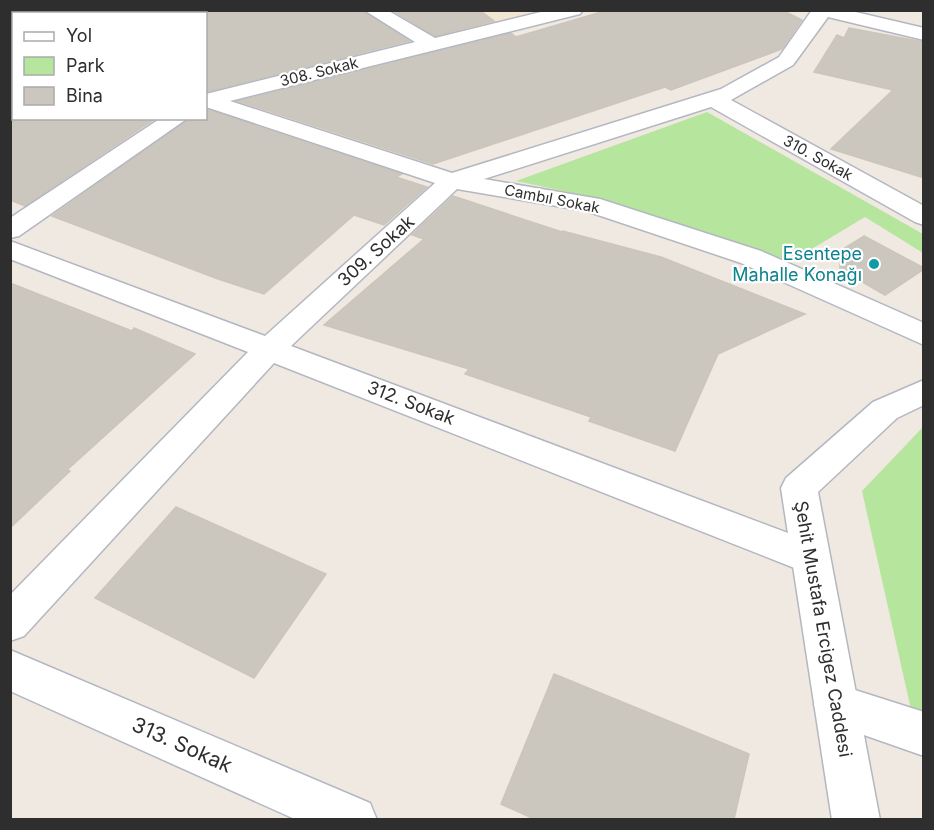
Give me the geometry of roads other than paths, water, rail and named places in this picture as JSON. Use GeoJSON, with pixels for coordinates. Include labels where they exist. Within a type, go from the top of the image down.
{"type":"FeatureCollection","features":[{"type":"Feature","properties":{"kind":"street"},"geometry":{"type":"LineString","coordinates":[[373,10],[432,44]]}},
{"type":"Feature","properties":{"kind":"street","name":"308. Sokak"},"geometry":{"type":"LineString","coordinates":[[207,100],[574,10]]}},
{"type":"Feature","properties":{"kind":"street"},"geometry":{"type":"LineString","coordinates":[[822,11],[924,34]]}},
{"type":"Feature","properties":{"kind":"street","name":"309. Sokak"},"geometry":{"type":"LineString","coordinates":[[10,623],[270,349],[452,181],[729,94],[786,61],[822,11]]}},
{"type":"Feature","properties":{"kind":"street"},"geometry":{"type":"LineString","coordinates":[[902,30],[924,15]]}},
{"type":"Feature","properties":{"kind":"street","name":"310. Sokak"},"geometry":{"type":"LineString","coordinates":[[713,99],[924,217]]}},
{"type":"Feature","properties":{"kind":"street","name":"Cambıl Sokak"},"geometry":{"type":"LineString","coordinates":[[207,100],[452,181],[602,208],[751,257],[924,335]]}},
{"type":"Feature","properties":{"kind":"street"},"geometry":{"type":"LineString","coordinates":[[10,230],[174,120]]}},
{"type":"Feature","properties":{"kind":"street","name":"312. Sokak"},"geometry":{"type":"LineString","coordinates":[[10,249],[811,558]]}},
{"type":"Feature","properties":{"kind":"street","name":"Şehit Mustafa Ercigez Caddesi"},"geometry":{"type":"LineString","coordinates":[[856,819],[799,488],[885,410],[924,391]]}},
{"type":"Feature","properties":{"kind":"street","name":"313. Sokak"},"geometry":{"type":"LineString","coordinates":[[10,670],[353,819]]}},
{"type":"Feature","properties":{"kind":"street"},"geometry":{"type":"LineString","coordinates":[[836,705],[924,734]]}},
{"type":"Feature","properties":{"kind":"place","name":"Esentepe Mahalle Konağı"},"geometry":{"type":"Point","coordinates":[874,264]}}]}
